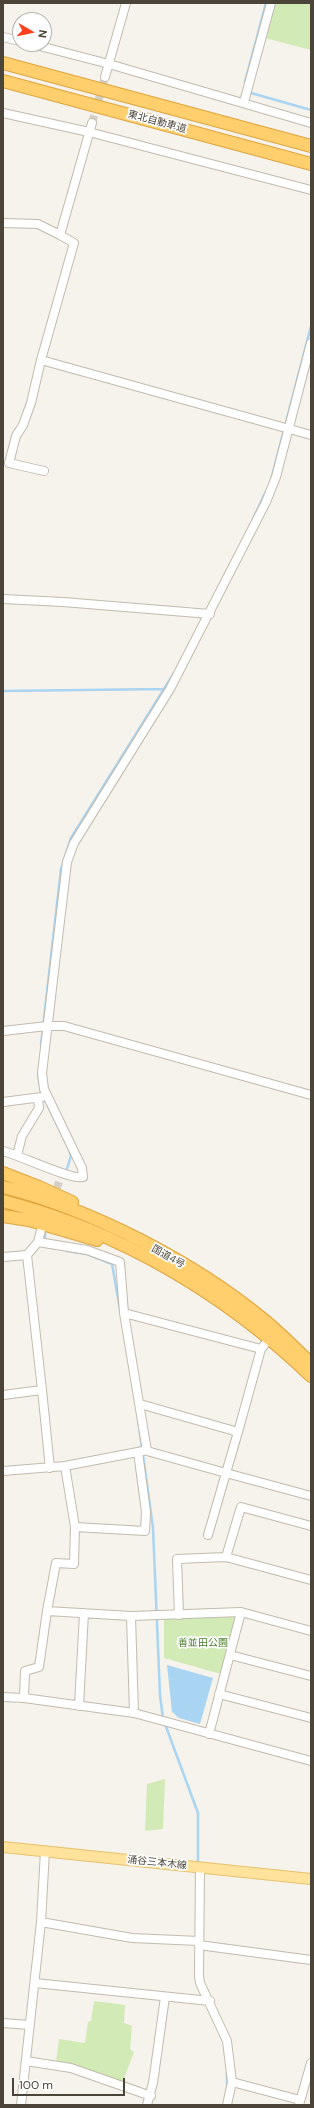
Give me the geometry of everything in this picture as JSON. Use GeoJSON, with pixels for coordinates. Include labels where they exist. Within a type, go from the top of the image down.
{"type":"FeatureCollection","features":[{"type":"Feature","properties":{"kind":"highway","name":"東北自動車道"},"geometry":{"type":"LineString","coordinates":[[3,63],[311,146]]}},
{"type":"Feature","properties":{"kind":"highway","name":"東北自動車道"},"geometry":{"type":"LineString","coordinates":[[3,81],[311,164]]}},
{"type":"Feature","properties":{"kind":"highway"},"geometry":{"type":"LineString","coordinates":[[3,1173],[39,1187],[128,1228],[173,1259]]}},
{"type":"Feature","properties":{"kind":"highway","name":"国道4号"},"geometry":{"type":"LineString","coordinates":[[3,1187],[76,1210],[125,1233],[173,1259],[215,1284],[264,1320],[311,1364]]}},
{"type":"Feature","properties":{"kind":"highway","name":"国道4号"},"geometry":{"type":"LineString","coordinates":[[3,1201],[70,1221],[133,1250],[232,1308],[270,1338],[311,1376]]}},
{"type":"Feature","properties":{"kind":"highway"},"geometry":{"type":"LineString","coordinates":[[3,1216],[29,1220],[133,1250]]}},
{"type":"Feature","properties":{"kind":"main road","name":"涌谷三本木線"},"geometry":{"type":"LineString","coordinates":[[3,1846],[311,1879]]}},
{"type":"Feature","properties":{"kind":"street"},"geometry":{"type":"LineString","coordinates":[[105,77],[126,3]]}},
{"type":"Feature","properties":{"kind":"street"},"geometry":{"type":"LineString","coordinates":[[244,102],[271,3]]}},
{"type":"Feature","properties":{"kind":"street"},"geometry":{"type":"LineString","coordinates":[[52,49],[244,102],[311,123]]}},
{"type":"Feature","properties":{"kind":"street"},"geometry":{"type":"LineString","coordinates":[[3,113],[89,132],[311,190]]}},
{"type":"Feature","properties":{"kind":"street"},"geometry":{"type":"LineString","coordinates":[[60,234],[92,123]]}},
{"type":"Feature","properties":{"kind":"street"},"geometry":{"type":"LineString","coordinates":[[3,223],[38,224],[60,234],[74,243],[41,360],[31,403],[23,425],[16,436],[9,463],[44,471]]}},
{"type":"Feature","properties":{"kind":"street"},"geometry":{"type":"LineString","coordinates":[[17,1155],[22,1136],[39,1108],[42,1097],[44,1027],[64,874],[71,850],[170,689],[207,614],[269,496],[286,428],[311,344]]}},
{"type":"Feature","properties":{"kind":"street"},"geometry":{"type":"LineString","coordinates":[[41,360],[311,435]]}},
{"type":"Feature","properties":{"kind":"street"},"geometry":{"type":"LineString","coordinates":[[3,599],[94,604],[207,614]]}},
{"type":"Feature","properties":{"kind":"street"},"geometry":{"type":"LineString","coordinates":[[3,1031],[64,1026],[311,1095]]}},
{"type":"Feature","properties":{"kind":"street"},"geometry":{"type":"LineString","coordinates":[[3,1102],[42,1097]]}},
{"type":"Feature","properties":{"kind":"street"},"geometry":{"type":"LineString","coordinates":[[3,1151],[17,1155],[60,1178],[78,1179],[83,1177],[84,1173],[75,1151],[42,1097]]}},
{"type":"Feature","properties":{"kind":"street"},"geometry":{"type":"LineString","coordinates":[[3,1257],[27,1255],[38,1242],[42,1230]]}},
{"type":"Feature","properties":{"kind":"street"},"geometry":{"type":"LineString","coordinates":[[38,1242],[87,1250],[120,1262],[124,1313],[140,1404],[146,1531],[75,1527]]}},
{"type":"Feature","properties":{"kind":"street"},"geometry":{"type":"LineString","coordinates":[[27,1255],[50,1468]]}},
{"type":"Feature","properties":{"kind":"street"},"geometry":{"type":"LineString","coordinates":[[124,1313],[261,1349]]}},
{"type":"Feature","properties":{"kind":"street"},"geometry":{"type":"LineString","coordinates":[[208,1535],[261,1349],[270,1338]]}},
{"type":"Feature","properties":{"kind":"street"},"geometry":{"type":"LineString","coordinates":[[3,1395],[42,1390]]}},
{"type":"Feature","properties":{"kind":"street"},"geometry":{"type":"LineString","coordinates":[[140,1404],[238,1432]]}},
{"type":"Feature","properties":{"kind":"street"},"geometry":{"type":"LineString","coordinates":[[3,1471],[65,1466],[142,1451],[311,1496]]}},
{"type":"Feature","properties":{"kind":"street"},"geometry":{"type":"LineString","coordinates":[[24,1698],[25,1671],[39,1667],[56,1563],[74,1564],[75,1527],[65,1466]]}},
{"type":"Feature","properties":{"kind":"street"},"geometry":{"type":"LineString","coordinates":[[226,1557],[240,1507],[311,1526]]}},
{"type":"Feature","properties":{"kind":"street"},"geometry":{"type":"LineString","coordinates":[[179,1615],[177,1559],[226,1557],[311,1580]]}},
{"type":"Feature","properties":{"kind":"street"},"geometry":{"type":"LineString","coordinates":[[47,1611],[131,1616],[241,1612],[311,1631]]}},
{"type":"Feature","properties":{"kind":"street"},"geometry":{"type":"LineString","coordinates":[[209,1734],[241,1612]]}},
{"type":"Feature","properties":{"kind":"street"},"geometry":{"type":"LineString","coordinates":[[79,1706],[84,1613]]}},
{"type":"Feature","properties":{"kind":"street"},"geometry":{"type":"LineString","coordinates":[[131,1616],[134,1713]]}},
{"type":"Feature","properties":{"kind":"street"},"geometry":{"type":"LineString","coordinates":[[230,1654],[311,1676]]}},
{"type":"Feature","properties":{"kind":"street"},"geometry":{"type":"LineString","coordinates":[[219,1694],[311,1718]]}},
{"type":"Feature","properties":{"kind":"street"},"geometry":{"type":"LineString","coordinates":[[3,1697],[24,1698],[134,1713],[311,1762]]}},
{"type":"Feature","properties":{"kind":"street"},"geometry":{"type":"LineString","coordinates":[[21,2105],[41,1922],[45,1850]]}},
{"type":"Feature","properties":{"kind":"street"},"geometry":{"type":"LineString","coordinates":[[200,1867],[200,1983],[210,2001],[227,2041],[232,2082],[227,2105]]}},
{"type":"Feature","properties":{"kind":"street"},"geometry":{"type":"LineString","coordinates":[[41,1922],[132,1938],[199,1943],[311,1960]]}},
{"type":"Feature","properties":{"kind":"street"},"geometry":{"type":"LineString","coordinates":[[35,1983],[210,2001]]}},
{"type":"Feature","properties":{"kind":"street"},"geometry":{"type":"LineString","coordinates":[[147,2105],[151,2096],[165,1997]]}},
{"type":"Feature","properties":{"kind":"street"},"geometry":{"type":"LineString","coordinates":[[3,2023],[29,2025]]}},
{"type":"Feature","properties":{"kind":"street"},"geometry":{"type":"LineString","coordinates":[[26,2061],[71,2068],[151,2096]]}},
{"type":"Feature","properties":{"kind":"street"},"geometry":{"type":"LineString","coordinates":[[232,2082],[300,2102],[310,2066]]}},
{"type":"Feature","properties":{"kind":"green space"},"geometry":{"type":"Polygon","coordinates":[[[275,3],[311,3],[311,50],[265,38],[275,3]]]}},
{"type":"Feature","properties":{"kind":"green space","name":"善並田公園"},"geometry":{"type":"Polygon","coordinates":[[[236,1617],[221,1674],[164,1658],[164,1619],[236,1617]]]}},
{"type":"Feature","properties":{"kind":"green space"},"geometry":{"type":"Polygon","coordinates":[[[165,1779],[163,1829],[145,1831],[147,1784],[165,1779]]]}},
{"type":"Feature","properties":{"kind":"green space"},"geometry":{"type":"Polygon","coordinates":[[[94,2001],[125,2005],[124,2023],[132,2026],[130,2049],[134,2052],[122,2084],[56,2062],[59,2039],[85,2043],[88,2022],[91,2021],[94,2001]]]}},
{"type":"Feature","properties":{"kind":"water"},"geometry":{"type":"Polygon","coordinates":[[[167,1665],[213,1678],[200,1724],[179,1718],[172,1712],[167,1665]]]}},
{"type":"Feature","properties":{"kind":"waterway"},"geometry":{"type":"LineString","coordinates":[[245,82],[266,3]]}},
{"type":"Feature","properties":{"kind":"waterway"},"geometry":{"type":"LineString","coordinates":[[251,93],[311,110]]}},
{"type":"Feature","properties":{"kind":"waterway"},"geometry":{"type":"LineString","coordinates":[[271,480],[311,326]]}},
{"type":"Feature","properties":{"kind":"waterway"},"geometry":{"type":"LineString","coordinates":[[253,519],[266,491]]}},
{"type":"Feature","properties":{"kind":"waterway"},"geometry":{"type":"LineString","coordinates":[[41,1045],[61,869],[71,838],[174,673]]}},
{"type":"Feature","properties":{"kind":"waterway"},"geometry":{"type":"LineString","coordinates":[[3,691],[164,689]]}},
{"type":"Feature","properties":{"kind":"waterway"},"geometry":{"type":"LineString","coordinates":[[38,1074],[41,1092],[67,1145]]}},
{"type":"Feature","properties":{"kind":"waterway"},"geometry":{"type":"LineString","coordinates":[[66,1172],[71,1156],[69,1149]]}},
{"type":"Feature","properties":{"kind":"waterway"},"geometry":{"type":"LineString","coordinates":[[45,1231],[45,1240]]}},
{"type":"Feature","properties":{"kind":"waterway"},"geometry":{"type":"LineString","coordinates":[[67,1251],[87,1254],[112,1264],[120,1310]]}},
{"type":"Feature","properties":{"kind":"waterway"},"geometry":{"type":"LineString","coordinates":[[138,1419],[153,1528],[160,1695],[163,1719]]}},
{"type":"Feature","properties":{"kind":"waterway"},"geometry":{"type":"LineString","coordinates":[[165,1724],[198,1813],[198,1863]]}},
{"type":"Feature","properties":{"kind":"waterway"},"geometry":{"type":"LineString","coordinates":[[227,2072],[227,2089]]}},
{"type":"Feature","properties":{"kind":"tunnel"},"geometry":{"type":"LineString","coordinates":[[92,123],[105,77]]}},
{"type":"Feature","properties":{"kind":"tunnel"},"geometry":{"type":"LineString","coordinates":[[53,1199],[59,1182]]}}]}
